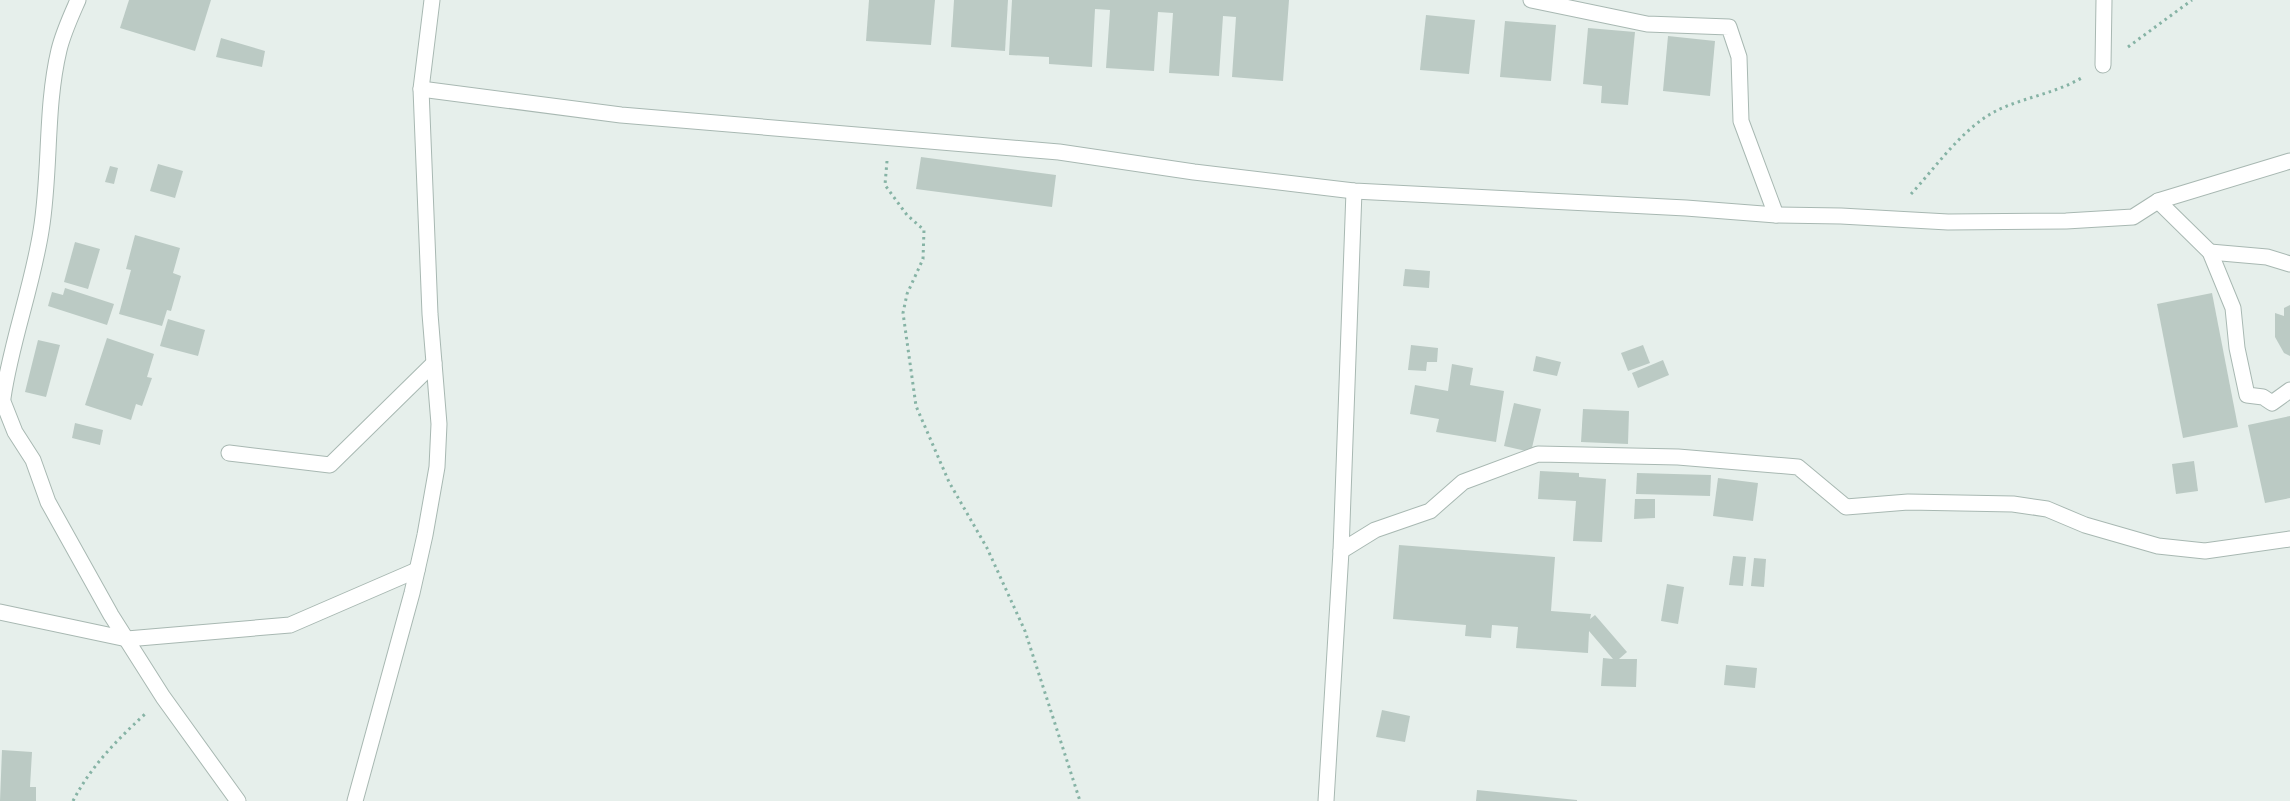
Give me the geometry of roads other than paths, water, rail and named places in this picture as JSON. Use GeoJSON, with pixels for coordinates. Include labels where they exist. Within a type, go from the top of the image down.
{"type":"FeatureCollection","features":[{"type":"Feature","properties":{"kind":"street"},"geometry":{"type":"LineString","coordinates":[[78,0],[69,21],[58,57],[52,105],[47,194],[42,226],[2,396],[15,432],[33,460],[48,502],[127,639],[163,697],[238,801]]}},
{"type":"Feature","properties":{"kind":"street"},"geometry":{"type":"LineString","coordinates":[[355,801],[417,570],[437,467],[439,424],[429,288],[421,89],[432,0]]}},
{"type":"Feature","properties":{"kind":"street"},"geometry":{"type":"LineString","coordinates":[[1531,0],[1647,24],[1729,27],[1739,57],[1741,121],[1776,215]]}},
{"type":"Feature","properties":{"kind":"street"},"geometry":{"type":"LineString","coordinates":[[2104,0],[2104,64]]}},
{"type":"Feature","properties":{"kind":"street"},"geometry":{"type":"LineString","coordinates":[[421,89],[620,115],[1059,152],[1194,172],[1354,191],[1686,208],[1776,215],[1958,222],[2133,218],[2158,201],[2290,161]]}},
{"type":"Feature","properties":{"kind":"street"},"geometry":{"type":"LineString","coordinates":[[1326,801],[1341,551],[1354,191]]}},
{"type":"Feature","properties":{"kind":"street"},"geometry":{"type":"LineString","coordinates":[[2158,201],[2210,252],[2233,308],[2237,348],[2247,395],[2263,397],[2272,403],[2290,390]]}},
{"type":"Feature","properties":{"kind":"street"},"geometry":{"type":"LineString","coordinates":[[2210,252],[2267,257],[2290,264]]}},
{"type":"Feature","properties":{"kind":"street"},"geometry":{"type":"LineString","coordinates":[[228,453],[330,465],[434,363]]}},
{"type":"Feature","properties":{"kind":"street"},"geometry":{"type":"LineString","coordinates":[[1341,551],[1375,530],[1430,511],[1463,482],[1538,454],[1678,457],[1798,467],[1846,507],[1908,502],[2013,504],[2047,509],[2085,526],[2158,546],[2204,551],[2290,539]]}},
{"type":"Feature","properties":{"kind":"street"},"geometry":{"type":"LineString","coordinates":[[0,612],[127,639],[290,625],[417,570]]}}]}
